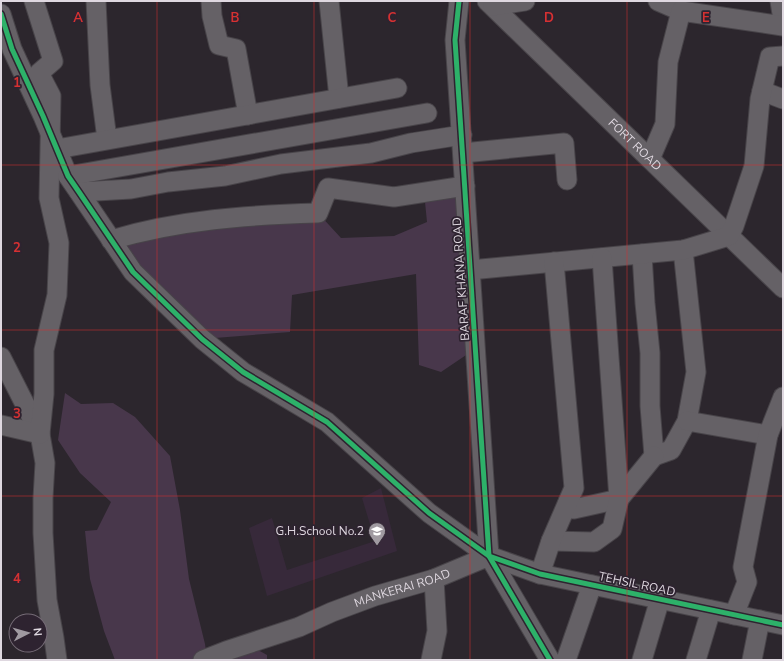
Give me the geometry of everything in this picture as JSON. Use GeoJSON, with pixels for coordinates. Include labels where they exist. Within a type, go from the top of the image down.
{"type":"FeatureCollection","features":[{"type":"Feature","properties":{"kind":"street"},"geometry":{"type":"LineString","coordinates":[[34,1],[53,61],[39,73],[51,96],[53,141],[49,198],[59,243],[57,295],[44,350],[44,394],[40,434],[45,463],[43,526],[47,600],[57,660]]}},
{"type":"Feature","properties":{"kind":"street"},"geometry":{"type":"LineString","coordinates":[[96,1],[100,85],[107,139]]}},
{"type":"Feature","properties":{"kind":"street"},"geometry":{"type":"LineString","coordinates":[[211,1],[212,16],[219,45],[236,48],[248,115]]}},
{"type":"Feature","properties":{"kind":"street"},"geometry":{"type":"LineString","coordinates":[[329,1],[339,98]]}},
{"type":"Feature","properties":{"kind":"street","name":"BARAF KHANA ROAD"},"geometry":{"type":"LineString","coordinates":[[459,1],[456,40],[489,556]]}},
{"type":"Feature","properties":{"kind":"street"},"geometry":{"type":"LineString","coordinates":[[490,4],[525,1]]}},
{"type":"Feature","properties":{"kind":"street"},"geometry":{"type":"LineString","coordinates":[[658,1],[681,11],[783,26]]}},
{"type":"Feature","properties":{"kind":"street"},"geometry":{"type":"LineString","coordinates":[[780,1],[783,20]]}},
{"type":"Feature","properties":{"kind":"street","name":"FORT ROAD"},"geometry":{"type":"LineString","coordinates":[[490,4],[783,288]]}},
{"type":"Feature","properties":{"kind":"street"},"geometry":{"type":"LineString","coordinates":[[650,159],[665,124],[668,62],[681,11]]}},
{"type":"Feature","properties":{"kind":"street"},"geometry":{"type":"LineString","coordinates":[[1,14],[12,49],[68,176],[133,272],[202,339],[243,372],[327,422],[429,513],[489,556],[550,660]]}},
{"type":"Feature","properties":{"kind":"street"},"geometry":{"type":"LineString","coordinates":[[1,39],[22,70]]}},
{"type":"Feature","properties":{"kind":"street"},"geometry":{"type":"LineString","coordinates":[[470,270],[683,250],[729,236],[734,226],[754,166],[760,99],[770,57],[783,56]]}},
{"type":"Feature","properties":{"kind":"street"},"geometry":{"type":"LineString","coordinates":[[53,141],[107,139],[397,88]]}},
{"type":"Feature","properties":{"kind":"street"},"geometry":{"type":"LineString","coordinates":[[762,91],[783,99]]}},
{"type":"Feature","properties":{"kind":"street"},"geometry":{"type":"LineString","coordinates":[[68,176],[427,113]]}},
{"type":"Feature","properties":{"kind":"street"},"geometry":{"type":"LineString","coordinates":[[79,192],[125,190],[168,182],[225,176],[280,164],[371,153],[411,143],[564,143],[567,180]]}},
{"type":"Feature","properties":{"kind":"street"},"geometry":{"type":"LineString","coordinates":[[111,240],[140,232],[201,221],[267,214],[318,213],[328,188],[394,197],[465,186]]}},
{"type":"Feature","properties":{"kind":"street"},"geometry":{"type":"LineString","coordinates":[[568,502],[574,509],[618,499],[654,456],[671,450],[687,421],[696,372],[683,250]]}},
{"type":"Feature","properties":{"kind":"street"},"geometry":{"type":"LineString","coordinates":[[642,254],[650,353],[650,406],[654,456]]}},
{"type":"Feature","properties":{"kind":"street"},"geometry":{"type":"LineString","coordinates":[[551,541],[594,542],[612,529],[618,499],[602,258]]}},
{"type":"Feature","properties":{"kind":"street"},"geometry":{"type":"LineString","coordinates":[[540,574],[551,541],[574,488],[554,262]]}},
{"type":"Feature","properties":{"kind":"street"},"geometry":{"type":"LineString","coordinates":[[1,357],[40,434]]}},
{"type":"Feature","properties":{"kind":"street"},"geometry":{"type":"LineString","coordinates":[[734,615],[747,582],[743,567],[768,435],[783,397]]}},
{"type":"Feature","properties":{"kind":"street"},"geometry":{"type":"LineString","coordinates":[[687,421],[768,435]]}},
{"type":"Feature","properties":{"kind":"street"},"geometry":{"type":"LineString","coordinates":[[1,425],[40,434]]}},
{"type":"Feature","properties":{"kind":"street","name":"TEHSIL ROAD"},"geometry":{"type":"LineString","coordinates":[[489,556],[540,574],[783,625]]}},
{"type":"Feature","properties":{"kind":"street","name":"MANKERAI ROAD"},"geometry":{"type":"LineString","coordinates":[[203,660],[299,627],[332,612],[375,596],[434,579],[489,556]]}},
{"type":"Feature","properties":{"kind":"street"},"geometry":{"type":"LineString","coordinates":[[431,660],[437,631],[434,579]]}},
{"type":"Feature","properties":{"kind":"street"},"geometry":{"type":"LineString","coordinates":[[566,660],[592,585]]}},
{"type":"Feature","properties":{"kind":"street"},"geometry":{"type":"LineString","coordinates":[[642,660],[660,599]]}},
{"type":"Feature","properties":{"kind":"street"},"geometry":{"type":"LineString","coordinates":[[696,660],[711,610]]}},
{"type":"Feature","properties":{"kind":"street"},"geometry":{"type":"LineString","coordinates":[[752,660],[760,620]]}},
{"type":"Feature","properties":{"kind":"shaded area"},"geometry":{"type":"Polygon","coordinates":[[[465,186],[475,349],[441,372],[419,365],[416,274],[292,295],[290,332],[202,339],[111,240],[318,213],[341,238],[394,236],[427,222],[424,192],[465,186]]]}},
{"type":"Feature","properties":{"kind":"shaded area"},"geometry":{"type":"Polygon","coordinates":[[[65,393],[81,404],[113,403],[135,417],[170,456],[180,510],[189,579],[207,658],[203,660],[115,660],[104,631],[90,579],[85,531],[97,530],[111,502],[80,473],[58,440],[65,393]]]}},
{"type":"Feature","properties":{"kind":"shaded area","name":"G.H.School No.2"},"geometry":{"type":"Polygon","coordinates":[[[381,488],[397,551],[267,596],[249,528],[272,518],[287,570],[375,541],[362,498],[381,488]]]}},
{"type":"Feature","properties":{"kind":"shaded area"},"geometry":{"type":"Polygon","coordinates":[[[247,644],[267,655],[267,660],[206,660],[247,644]]]}},
{"type":"Feature","properties":{"kind":"cycle path"},"geometry":{"type":"LineString","coordinates":[[459,1],[455,40],[489,556],[550,660]]}},
{"type":"Feature","properties":{"kind":"cycle path"},"geometry":{"type":"LineString","coordinates":[[1,14],[12,49],[43,116],[68,176],[133,272],[202,339],[243,372],[327,422],[429,513],[489,556],[540,574],[783,625]]}},
{"type":"Feature","properties":{"kind":"place","name":"G.H.School No.2"},"geometry":{"type":"Point","coordinates":[377,546]}}]}
